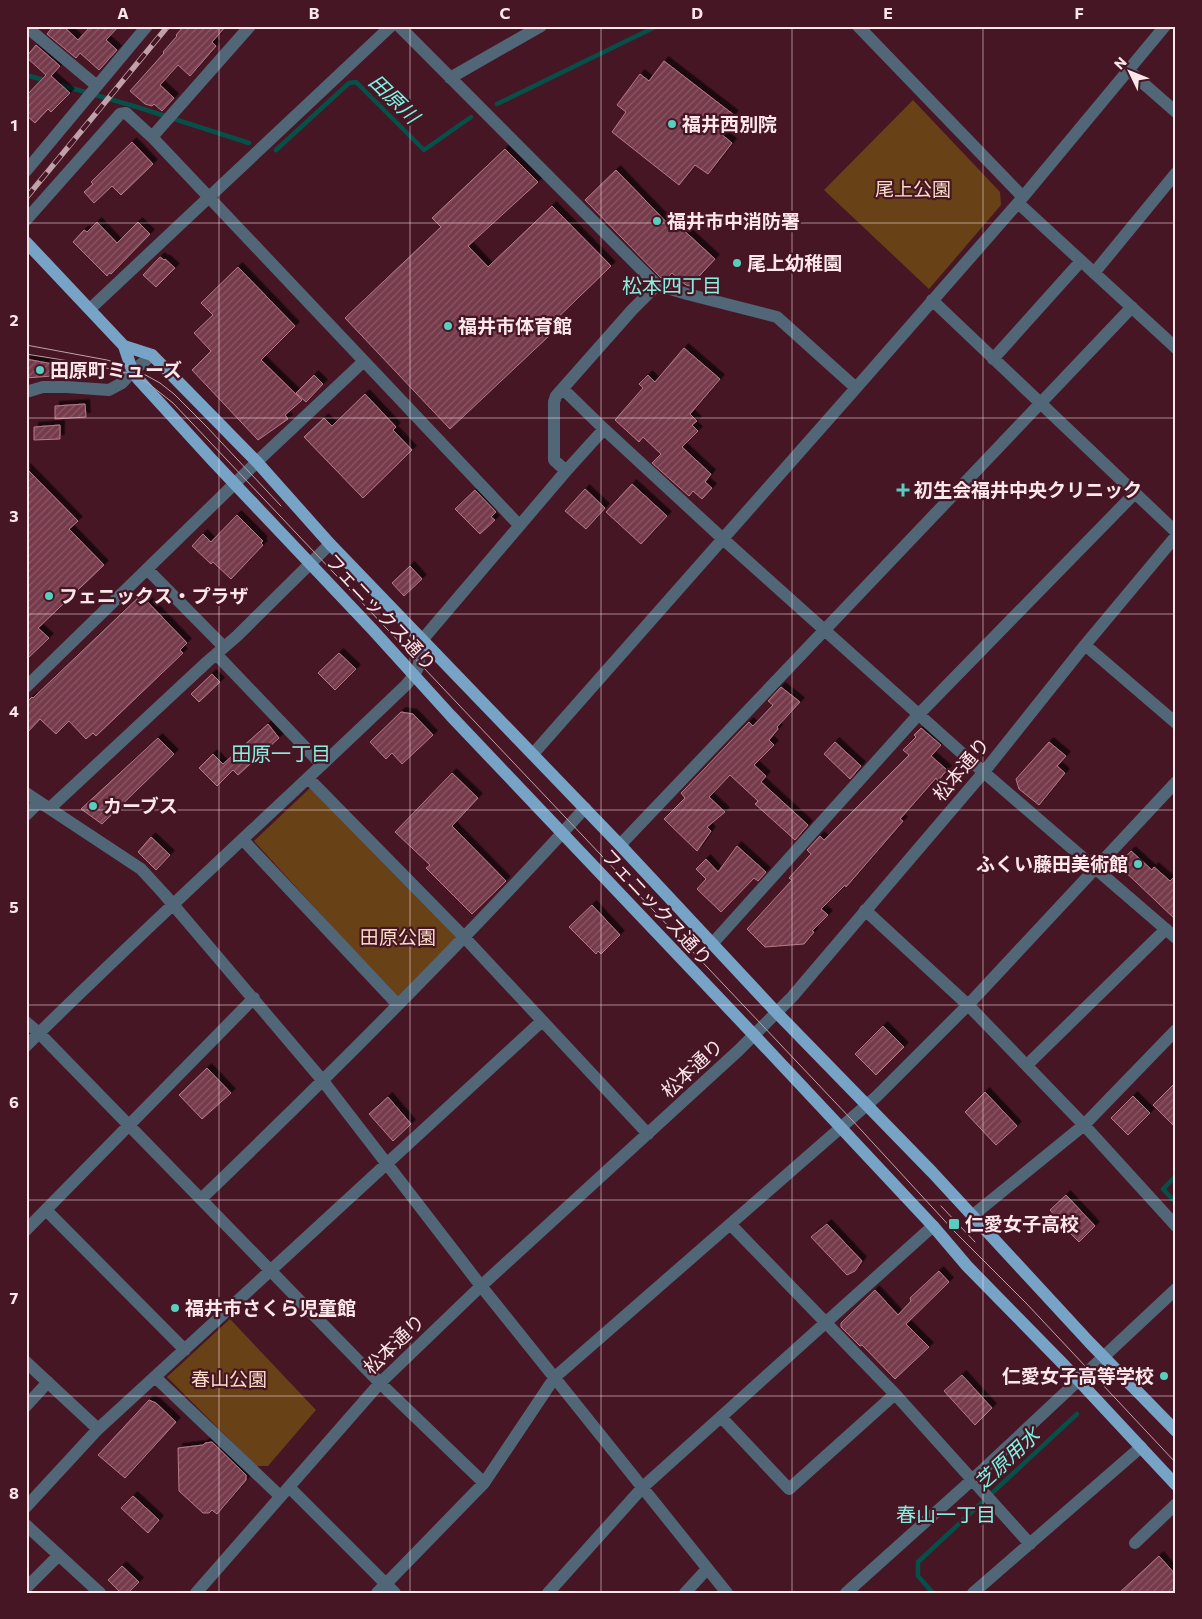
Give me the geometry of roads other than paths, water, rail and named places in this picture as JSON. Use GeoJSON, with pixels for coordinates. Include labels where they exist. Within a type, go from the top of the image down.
{"type":"FeatureCollection","features":[{"type":"Feature","properties":{"kind":"main road","name":"フェニックス通り"},"geometry":{"type":"LineString","coordinates":[[26,242],[124,346],[138,379],[235,484],[450,716],[754,1035],[967,1266],[1176,1485]]}},
{"type":"Feature","properties":{"kind":"main road","name":"フェニックス通り"},"geometry":{"type":"LineString","coordinates":[[124,346],[152,355],[257,462],[330,544],[620,845],[866,1106],[932,1172],[1104,1357],[1176,1431]]}},
{"type":"Feature","properties":{"kind":"street"},"geometry":{"type":"LineString","coordinates":[[26,171],[146,26]]}},
{"type":"Feature","properties":{"kind":"street"},"geometry":{"type":"LineString","coordinates":[[152,137],[178,110],[250,26]]}},
{"type":"Feature","properties":{"kind":"street"},"geometry":{"type":"LineString","coordinates":[[90,309],[390,26]]}},
{"type":"Feature","properties":{"kind":"street"},"geometry":{"type":"LineString","coordinates":[[399,26],[657,285],[776,317],[856,388]]}},
{"type":"Feature","properties":{"kind":"street"},"geometry":{"type":"LineString","coordinates":[[450,78],[541,26]]}},
{"type":"Feature","properties":{"kind":"street"},"geometry":{"type":"LineString","coordinates":[[858,26],[1020,199],[1081,261],[1176,347]]}},
{"type":"Feature","properties":{"kind":"street"},"geometry":{"type":"LineString","coordinates":[[533,754],[856,388],[1020,199],[1165,26]]}},
{"type":"Feature","properties":{"kind":"street"},"geometry":{"type":"LineString","coordinates":[[29,29],[96,87]]}},
{"type":"Feature","properties":{"kind":"street"},"geometry":{"type":"LineString","coordinates":[[1128,70],[1176,112]]}},
{"type":"Feature","properties":{"kind":"street"},"geometry":{"type":"LineString","coordinates":[[26,220],[120,114],[126,113],[152,137],[519,525]]}},
{"type":"Feature","properties":{"kind":"street"},"geometry":{"type":"LineString","coordinates":[[1094,273],[1176,173]]}},
{"type":"Feature","properties":{"kind":"street"},"geometry":{"type":"LineString","coordinates":[[993,359],[1081,261]]}},
{"type":"Feature","properties":{"kind":"street"},"geometry":{"type":"LineString","coordinates":[[566,471],[554,460],[555,399],[632,310],[657,285]]}},
{"type":"Feature","properties":{"kind":"street"},"geometry":{"type":"LineString","coordinates":[[932,300],[1176,534]]}},
{"type":"Feature","properties":{"kind":"street"},"geometry":{"type":"LineString","coordinates":[[620,845],[1132,307]]}},
{"type":"Feature","properties":{"kind":"street"},"geometry":{"type":"LineString","coordinates":[[26,392],[42,388],[67,387],[109,390],[122,383],[152,355]]}},
{"type":"Feature","properties":{"kind":"street"},"geometry":{"type":"LineString","coordinates":[[26,687],[257,462],[364,361]]}},
{"type":"Feature","properties":{"kind":"street"},"geometry":{"type":"LineString","coordinates":[[563,389],[723,539],[824,630],[983,772],[1176,938]]}},
{"type":"Feature","properties":{"kind":"street"},"geometry":{"type":"LineString","coordinates":[[26,1046],[172,903],[322,766],[414,676],[419,662],[420,642],[519,525],[604,429]]}},
{"type":"Feature","properties":{"kind":"street"},"geometry":{"type":"LineString","coordinates":[[712,944],[919,714],[1134,494]]}},
{"type":"Feature","properties":{"kind":"street","name":"松本通り"},"geometry":{"type":"LineString","coordinates":[[196,1593],[380,1382],[481,1286],[777,1013],[983,772],[1176,534]]}},
{"type":"Feature","properties":{"kind":"street"},"geometry":{"type":"LineString","coordinates":[[26,815],[45,805],[237,636],[330,544]]}},
{"type":"Feature","properties":{"kind":"street"},"geometry":{"type":"LineString","coordinates":[[147,569],[322,766]]}},
{"type":"Feature","properties":{"kind":"street"},"geometry":{"type":"LineString","coordinates":[[1085,645],[1176,723]]}},
{"type":"Feature","properties":{"kind":"street"},"geometry":{"type":"LineString","coordinates":[[308,778],[464,938],[648,1134]]}},
{"type":"Feature","properties":{"kind":"street"},"geometry":{"type":"LineString","coordinates":[[382,1588],[484,1483],[555,1377],[866,1106],[968,1005],[1176,782]]}},
{"type":"Feature","properties":{"kind":"street"},"geometry":{"type":"LineString","coordinates":[[26,793],[140,869],[172,903],[323,1081],[481,1286],[726,1593]]}},
{"type":"Feature","properties":{"kind":"street"},"geometry":{"type":"LineString","coordinates":[[201,1200],[323,1081],[464,938],[584,808]]}},
{"type":"Feature","properties":{"kind":"street"},"geometry":{"type":"LineString","coordinates":[[243,840],[398,1005]]}},
{"type":"Feature","properties":{"kind":"street"},"geometry":{"type":"LineString","coordinates":[[865,910],[968,1005],[1084,1125],[1176,1226]]}},
{"type":"Feature","properties":{"kind":"street"},"geometry":{"type":"LineString","coordinates":[[1026,1065],[1166,929]]}},
{"type":"Feature","properties":{"kind":"street"},"geometry":{"type":"LineString","coordinates":[[26,1230],[254,998]]}},
{"type":"Feature","properties":{"kind":"street"},"geometry":{"type":"LineString","coordinates":[[26,1507],[98,1429],[542,1021]]}},
{"type":"Feature","properties":{"kind":"street"},"geometry":{"type":"LineString","coordinates":[[26,1022],[39,1033],[380,1382],[484,1483]]}},
{"type":"Feature","properties":{"kind":"street"},"geometry":{"type":"LineString","coordinates":[[972,1216],[1084,1125],[1176,1030]]}},
{"type":"Feature","properties":{"kind":"street"},"geometry":{"type":"LineString","coordinates":[[46,1210],[185,1350]]}},
{"type":"Feature","properties":{"kind":"street"},"geometry":{"type":"LineString","coordinates":[[731,1225],[895,1394],[1030,1544]]}},
{"type":"Feature","properties":{"kind":"street"},"geometry":{"type":"LineString","coordinates":[[548,1593],[643,1487],[932,1226]]}},
{"type":"Feature","properties":{"kind":"street"},"geometry":{"type":"LineString","coordinates":[[846,1593],[973,1479],[1176,1289]]}},
{"type":"Feature","properties":{"kind":"street"},"geometry":{"type":"LineString","coordinates":[[26,1362],[98,1429]]}},
{"type":"Feature","properties":{"kind":"street"},"geometry":{"type":"LineString","coordinates":[[155,1377],[285,1492],[382,1588],[395,1593]]}},
{"type":"Feature","properties":{"kind":"street"},"geometry":{"type":"LineString","coordinates":[[26,1406],[48,1382]]}},
{"type":"Feature","properties":{"kind":"street"},"geometry":{"type":"LineString","coordinates":[[721,1417],[789,1489],[895,1394]]}},
{"type":"Feature","properties":{"kind":"street"},"geometry":{"type":"LineString","coordinates":[[972,1593],[1140,1447]]}},
{"type":"Feature","properties":{"kind":"street"},"geometry":{"type":"LineString","coordinates":[[1135,1543],[1176,1504]]}},
{"type":"Feature","properties":{"kind":"street"},"geometry":{"type":"LineString","coordinates":[[26,1525],[100,1593]]}},
{"type":"Feature","properties":{"kind":"street"},"geometry":{"type":"LineString","coordinates":[[26,1588],[59,1555]]}},
{"type":"Feature","properties":{"kind":"street"},"geometry":{"type":"LineString","coordinates":[[685,1593],[707,1569]]}},
{"type":"Feature","properties":{"kind":"waterway","name":"田原川"},"geometry":{"type":"LineString","coordinates":[[497,104],[657,26]]}},
{"type":"Feature","properties":{"kind":"waterway","name":"田原川"},"geometry":{"type":"LineString","coordinates":[[26,75],[47,81]]}},
{"type":"Feature","properties":{"kind":"waterway","name":"田原川"},"geometry":{"type":"LineString","coordinates":[[276,150],[349,83],[356,82],[424,150],[471,117]]}},
{"type":"Feature","properties":{"kind":"waterway","name":"田原川"},"geometry":{"type":"LineString","coordinates":[[57,84],[137,107],[249,143]]}},
{"type":"Feature","properties":{"kind":"waterway"},"geometry":{"type":"LineString","coordinates":[[1176,1176],[1163,1189],[1176,1203]]}},
{"type":"Feature","properties":{"kind":"waterway","name":"芝原用水"},"geometry":{"type":"LineString","coordinates":[[933,1593],[918,1576],[918,1562],[1077,1414]]}},
{"type":"Feature","properties":{"kind":"tram line"},"geometry":{"type":"LineString","coordinates":[[26,345],[107,360],[131,367],[160,383],[174,394],[206,426],[281,506]]}},
{"type":"Feature","properties":{"kind":"tram line"},"geometry":{"type":"LineString","coordinates":[[26,354],[94,365],[135,375],[173,403],[851,1119],[955,1232],[1026,1303],[1176,1463]]}},
{"type":"Feature","properties":{"kind":"tram line"},"geometry":{"type":"LineString","coordinates":[[941,1206],[975,1242]]}},
{"type":"Feature","properties":{"kind":"railway"},"geometry":{"type":"LineString","coordinates":[[26,198],[168,26]]}},
{"type":"Feature","properties":{"kind":"place","name":"福井西別院"},"geometry":{"type":"Point","coordinates":[672,124]}},
{"type":"Feature","properties":{"kind":"place","name":"福井市中消防署"},"geometry":{"type":"Point","coordinates":[657,221]}},
{"type":"Feature","properties":{"kind":"place","name":"尾上幼稚園"},"geometry":{"type":"Point","coordinates":[737,263]}},
{"type":"Feature","properties":{"kind":"place","name":"福井市体育館"},"geometry":{"type":"Point","coordinates":[448,326]}},
{"type":"Feature","properties":{"kind":"place","name":"田原町ミューズ"},"geometry":{"type":"Point","coordinates":[40,370]}},
{"type":"Feature","properties":{"kind":"place","name":"初生会福井中央クリニック"},"geometry":{"type":"Point","coordinates":[903,490]}},
{"type":"Feature","properties":{"kind":"place","name":"フェニックス・プラザ"},"geometry":{"type":"Point","coordinates":[49,596]}},
{"type":"Feature","properties":{"kind":"place","name":"カーブス"},"geometry":{"type":"Point","coordinates":[93,806]}},
{"type":"Feature","properties":{"kind":"place","name":"ふくい藤田美術館"},"geometry":{"type":"Point","coordinates":[1138,864]}},
{"type":"Feature","properties":{"kind":"place","name":"仁愛女子高校"},"geometry":{"type":"Point","coordinates":[954,1224]}},
{"type":"Feature","properties":{"kind":"place","name":"福井市さくら児童館"},"geometry":{"type":"Point","coordinates":[175,1308]}},
{"type":"Feature","properties":{"kind":"place","name":"仁愛女子高等学校"},"geometry":{"type":"Point","coordinates":[1164,1376]}},
{"type":"Feature","properties":{"kind":"district","name":"松本四丁目"},"geometry":{"type":"Point","coordinates":[672,286]}},
{"type":"Feature","properties":{"kind":"district","name":"田原一丁目"},"geometry":{"type":"Point","coordinates":[281,754]}},
{"type":"Feature","properties":{"kind":"district","name":"春山一丁目"},"geometry":{"type":"Point","coordinates":[946,1515]}},
{"type":"Feature","properties":{"kind":"park label","name":"尾上公園"},"geometry":{"type":"Point","coordinates":[913,189]}},
{"type":"Feature","properties":{"kind":"park label","name":"田原公園"},"geometry":{"type":"Point","coordinates":[398,937]}},
{"type":"Feature","properties":{"kind":"park label","name":"春山公園"},"geometry":{"type":"Point","coordinates":[229,1379]}}]}
